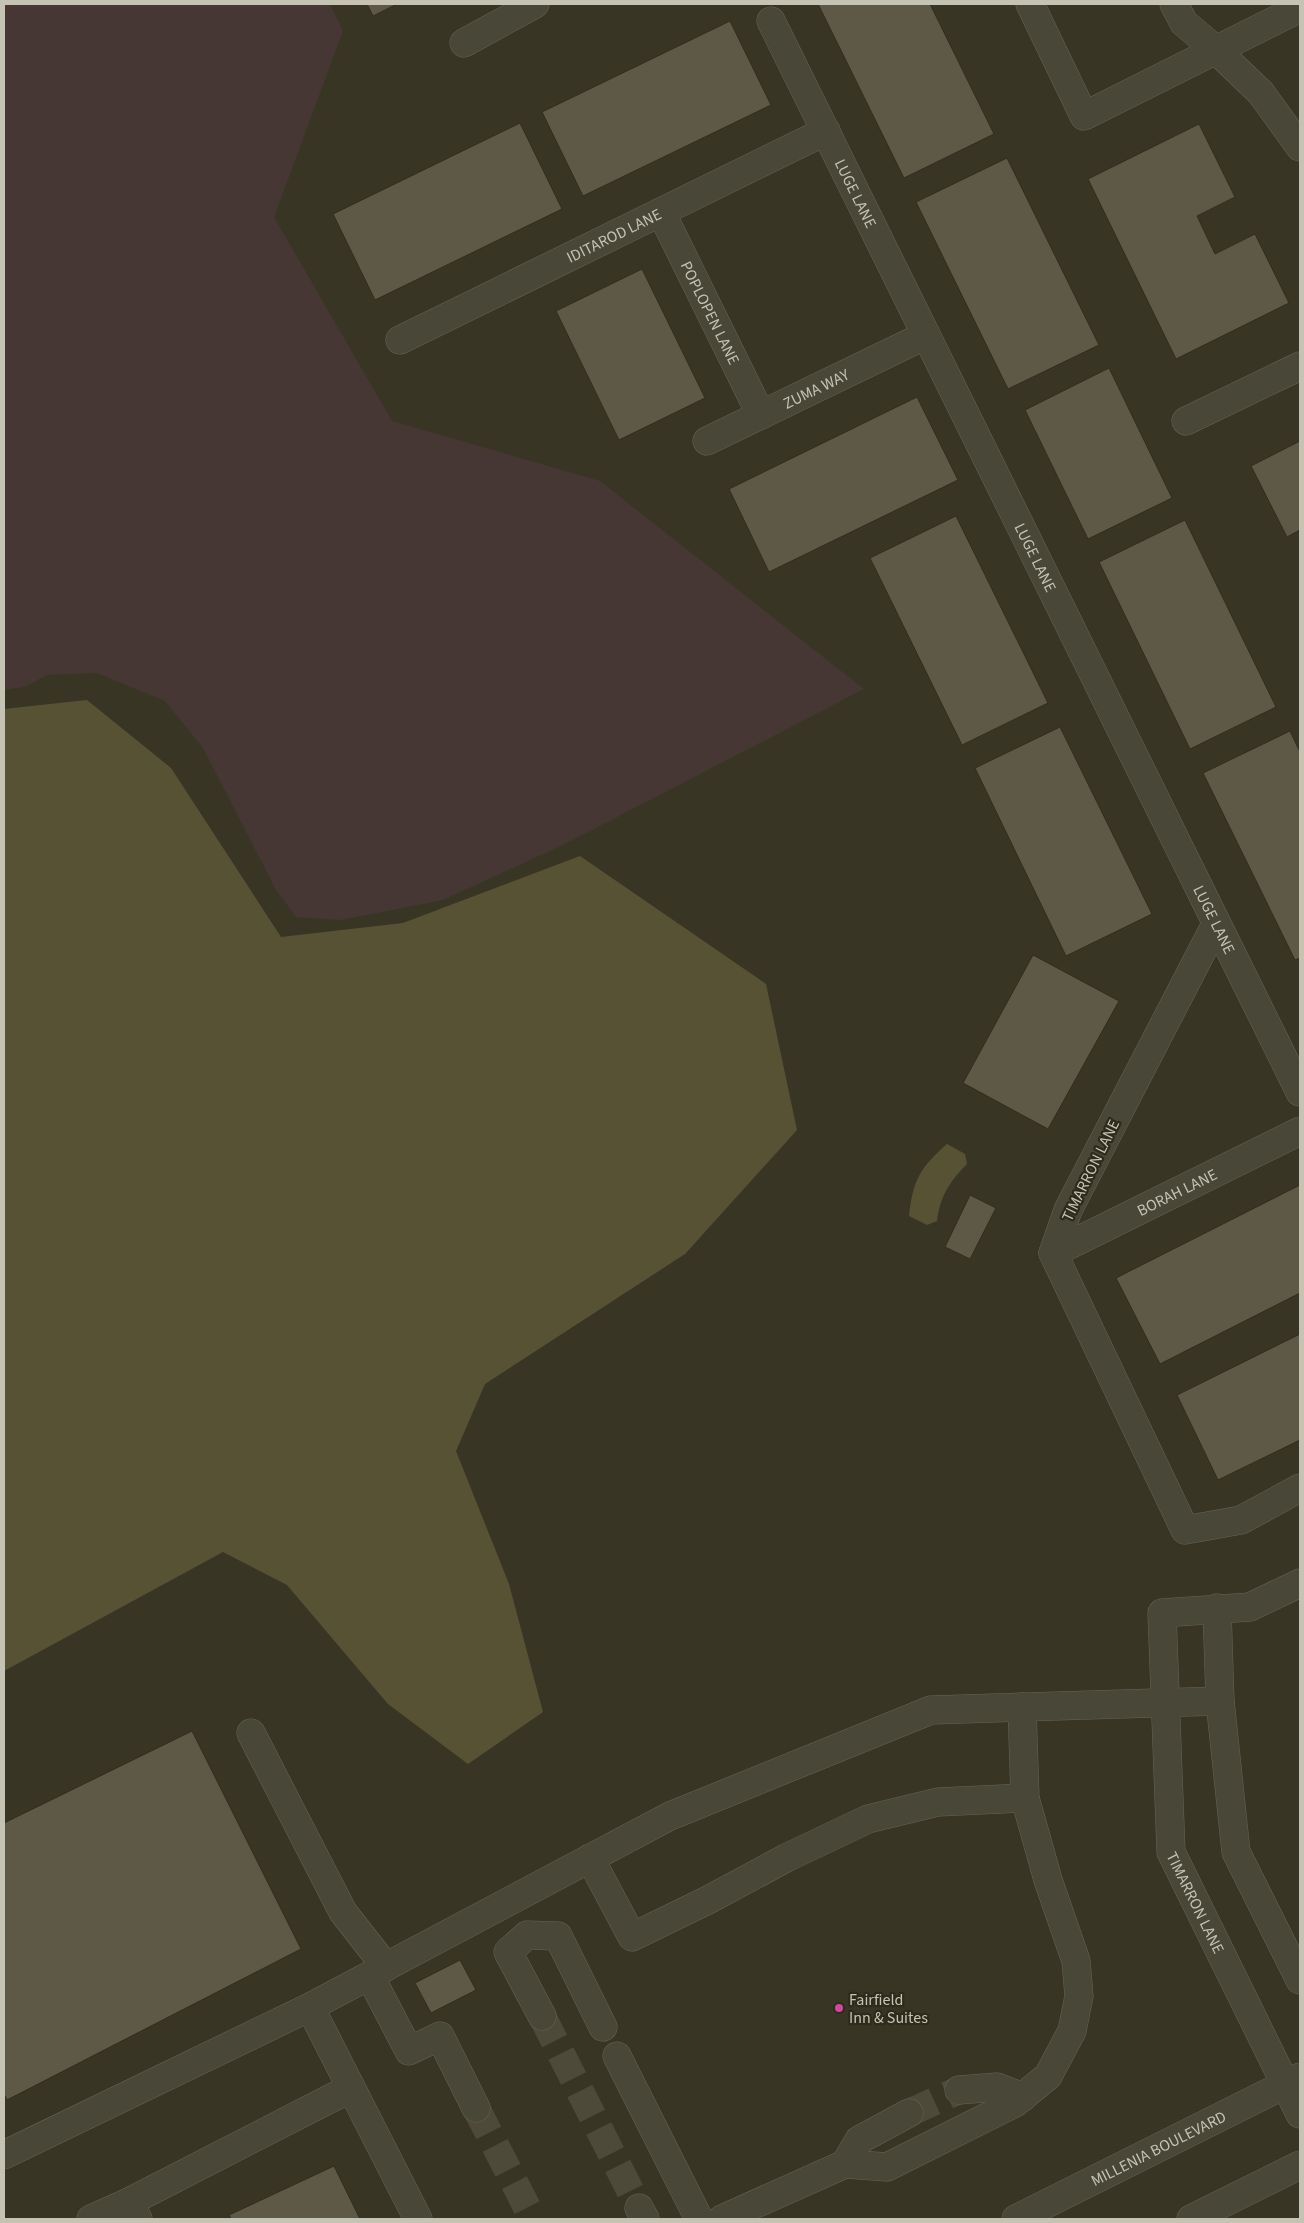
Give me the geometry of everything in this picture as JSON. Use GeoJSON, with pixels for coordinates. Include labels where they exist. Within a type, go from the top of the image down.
{"type":"FeatureCollection","features":[{"type":"Feature","properties":{"kind":"street"},"geometry":{"type":"LineString","coordinates":[[464,43],[535,4]]}},
{"type":"Feature","properties":{"kind":"street"},"geometry":{"type":"LineString","coordinates":[[1030,4],[1084,116],[1300,8]]}},
{"type":"Feature","properties":{"kind":"street"},"geometry":{"type":"LineString","coordinates":[[1174,4],[1184,23],[1215,49],[1261,93],[1300,147]]}},
{"type":"Feature","properties":{"kind":"street","name":"LUGE LANE"},"geometry":{"type":"LineString","coordinates":[[771,21],[1300,1092]]}},
{"type":"Feature","properties":{"kind":"street","name":"IDITAROD LANE"},"geometry":{"type":"LineString","coordinates":[[400,340],[826,130]]}},
{"type":"Feature","properties":{"kind":"street","name":"POPLOPEN LANE"},"geometry":{"type":"LineString","coordinates":[[661,212],[761,415]]}},
{"type":"Feature","properties":{"kind":"street","name":"ZUMA WAY"},"geometry":{"type":"LineString","coordinates":[[707,441],[926,335]]}},
{"type":"Feature","properties":{"kind":"street"},"geometry":{"type":"LineString","coordinates":[[1186,421],[1300,366]]}},
{"type":"Feature","properties":{"kind":"street","name":"TIMARRON LANE"},"geometry":{"type":"LineString","coordinates":[[1053,1253],[1068,1210],[1216,924]]}},
{"type":"Feature","properties":{"kind":"street","name":"BORAH LANE"},"geometry":{"type":"LineString","coordinates":[[1053,1253],[1300,1131]]}},
{"type":"Feature","properties":{"kind":"street"},"geometry":{"type":"LineString","coordinates":[[1053,1253],[1185,1530],[1241,1520],[1300,1488]]}},
{"type":"Feature","properties":{"kind":"street"},"geometry":{"type":"LineString","coordinates":[[1300,1584],[1250,1607],[1217,1608],[1220,1700],[1236,1852],[1300,1980]]}},
{"type":"Feature","properties":{"kind":"street","name":"TIMARRON LANE"},"geometry":{"type":"LineString","coordinates":[[1217,1608],[1162,1613],[1170,1852],[1293,2081],[1300,2114]]}},
{"type":"Feature","properties":{"kind":"street"},"geometry":{"type":"LineString","coordinates":[[4,2156],[310,2007],[670,1816],[931,1710],[1220,1700]]}},
{"type":"Feature","properties":{"kind":"street"},"geometry":{"type":"LineString","coordinates":[[722,2219],[845,2164],[887,2167],[1015,2103],[1048,2076],[1072,2030],[1079,1996],[1076,1961],[1048,1880],[1025,1798],[1022,1707]]}},
{"type":"Feature","properties":{"kind":"street"},"geometry":{"type":"LineString","coordinates":[[251,1733],[343,1912],[378,1971],[409,2051],[440,2036],[476,2108]]}},
{"type":"Feature","properties":{"kind":"street"},"geometry":{"type":"LineString","coordinates":[[590,1858],[632,1937],[708,1900],[786,1858],[868,1819],[938,1802],[1025,1798]]}},
{"type":"Feature","properties":{"kind":"street"},"geometry":{"type":"LineString","coordinates":[[542,2016],[508,1952],[528,1935],[558,1936],[603,2027]]}},
{"type":"Feature","properties":{"kind":"street"},"geometry":{"type":"LineString","coordinates":[[310,2007],[418,2219]]}},
{"type":"Feature","properties":{"kind":"street"},"geometry":{"type":"LineString","coordinates":[[617,2056],[699,2219]]}},
{"type":"Feature","properties":{"kind":"street","name":"MILLENIA BOULEVARD"},"geometry":{"type":"LineString","coordinates":[[1016,2219],[1293,2081]]}},
{"type":"Feature","properties":{"kind":"street"},"geometry":{"type":"LineString","coordinates":[[958,2090],[996,2087],[1023,2097]]}},
{"type":"Feature","properties":{"kind":"street"},"geometry":{"type":"LineString","coordinates":[[91,2219],[133,2210],[351,2088]]}},
{"type":"Feature","properties":{"kind":"street"},"geometry":{"type":"LineString","coordinates":[[845,2164],[859,2140],[909,2113]]}},
{"type":"Feature","properties":{"kind":"street"},"geometry":{"type":"LineString","coordinates":[[1191,2219],[1300,2165]]}},
{"type":"Feature","properties":{"kind":"shaded area"},"geometry":{"type":"Polygon","coordinates":[[[4,4],[330,4],[343,31],[274,217],[392,421],[600,481],[864,689],[565,844],[443,900],[341,920],[296,917],[276,890],[203,748],[165,701],[97,673],[47,675],[24,687],[4,690],[4,4]]]}},
{"type":"Feature","properties":{"kind":"shaded area"},"geometry":{"type":"Polygon","coordinates":[[[87,700],[171,768],[281,937],[403,923],[580,856],[766,984],[797,1130],[685,1254],[485,1384],[456,1451],[509,1584],[543,1712],[468,1764],[388,1704],[287,1585],[223,1552],[4,1671],[4,709],[87,700]]]}},
{"type":"Feature","properties":{"kind":"shaded area"},"geometry":{"type":"Polygon","coordinates":[[[947,1144],[965,1154],[967,1164],[943,1196],[937,1221],[927,1225],[909,1216],[913,1193],[924,1168],[947,1144]]]}},
{"type":"Feature","properties":{"kind":"building"},"geometry":{"type":"Polygon","coordinates":[[[367,4],[397,4],[373,16],[367,4]]]}},
{"type":"Feature","properties":{"kind":"building"},"geometry":{"type":"Polygon","coordinates":[[[818,4],[930,4],[994,134],[904,178],[818,4]]]}},
{"type":"Feature","properties":{"kind":"building"},"geometry":{"type":"Polygon","coordinates":[[[730,21],[771,105],[583,196],[542,112],[730,21]]]}},
{"type":"Feature","properties":{"kind":"building"},"geometry":{"type":"Polygon","coordinates":[[[520,123],[562,209],[375,300],[333,214],[520,123]]]}},
{"type":"Feature","properties":{"kind":"building"},"geometry":{"type":"Polygon","coordinates":[[[1199,124],[1235,197],[1197,216],[1215,254],[1255,234],[1289,303],[1176,359],[1088,179],[1199,124]]]}},
{"type":"Feature","properties":{"kind":"building"},"geometry":{"type":"Polygon","coordinates":[[[1007,158],[1099,345],[1008,389],[916,202],[1007,158]]]}},
{"type":"Feature","properties":{"kind":"building"},"geometry":{"type":"Polygon","coordinates":[[[642,269],[705,398],[619,440],[556,311],[642,269]]]}},
{"type":"Feature","properties":{"kind":"building"},"geometry":{"type":"Polygon","coordinates":[[[1109,368],[1172,498],[1088,539],[1025,410],[1109,368]]]}},
{"type":"Feature","properties":{"kind":"building"},"geometry":{"type":"Polygon","coordinates":[[[917,397],[958,480],[769,572],[729,489],[917,397]]]}},
{"type":"Feature","properties":{"kind":"building"},"geometry":{"type":"Polygon","coordinates":[[[1300,441],[1300,530],[1287,537],[1251,466],[1300,441]]]}},
{"type":"Feature","properties":{"kind":"building"},"geometry":{"type":"Polygon","coordinates":[[[956,516],[1048,703],[962,745],[870,558],[956,516]]]}},
{"type":"Feature","properties":{"kind":"building"},"geometry":{"type":"Polygon","coordinates":[[[1185,520],[1276,707],[1190,749],[1099,562],[1185,520]]]}},
{"type":"Feature","properties":{"kind":"building"},"geometry":{"type":"Polygon","coordinates":[[[1060,727],[1152,914],[1066,956],[975,768],[1060,727]]]}},
{"type":"Feature","properties":{"kind":"building"},"geometry":{"type":"Polygon","coordinates":[[[1290,731],[1300,752],[1300,958],[1295,960],[1203,773],[1290,731]]]}},
{"type":"Feature","properties":{"kind":"building"},"geometry":{"type":"Polygon","coordinates":[[[1033,955],[1119,1001],[1048,1129],[963,1083],[1033,955]]]}},
{"type":"Feature","properties":{"kind":"building"},"geometry":{"type":"Polygon","coordinates":[[[1300,1185],[1300,1293],[1160,1364],[1116,1278],[1300,1185]]]}},
{"type":"Feature","properties":{"kind":"building"},"geometry":{"type":"Polygon","coordinates":[[[970,1195],[996,1208],[970,1259],[945,1247],[970,1195]]]}},
{"type":"Feature","properties":{"kind":"building"},"geometry":{"type":"Polygon","coordinates":[[[1300,1334],[1300,1440],[1218,1480],[1177,1395],[1300,1334]]]}},
{"type":"Feature","properties":{"kind":"building"},"geometry":{"type":"Polygon","coordinates":[[[192,1731],[301,1949],[7,2100],[4,2094],[4,1823],[192,1731]]]}},
{"type":"Feature","properties":{"kind":"building"},"geometry":{"type":"Polygon","coordinates":[[[460,1960],[476,1990],[431,2013],[415,1983],[460,1960]]]}},
{"type":"Feature","properties":{"kind":"building"},"geometry":{"type":"Polygon","coordinates":[[[334,2166],[360,2219],[231,2219],[229,2215],[334,2166]]]}},
{"type":"Feature","properties":{"kind":"tunnel"},"geometry":{"type":"LineString","coordinates":[[542,2016],[639,2208]]}},
{"type":"Feature","properties":{"kind":"tunnel"},"geometry":{"type":"LineString","coordinates":[[909,2113],[959,2090]]}},
{"type":"Feature","properties":{"kind":"tunnel"},"geometry":{"type":"LineString","coordinates":[[476,2108],[533,2219]]}},
{"type":"Feature","properties":{"kind":"place","name":"Fairfield Inn & Suites"},"geometry":{"type":"Point","coordinates":[839,2008]}}]}
